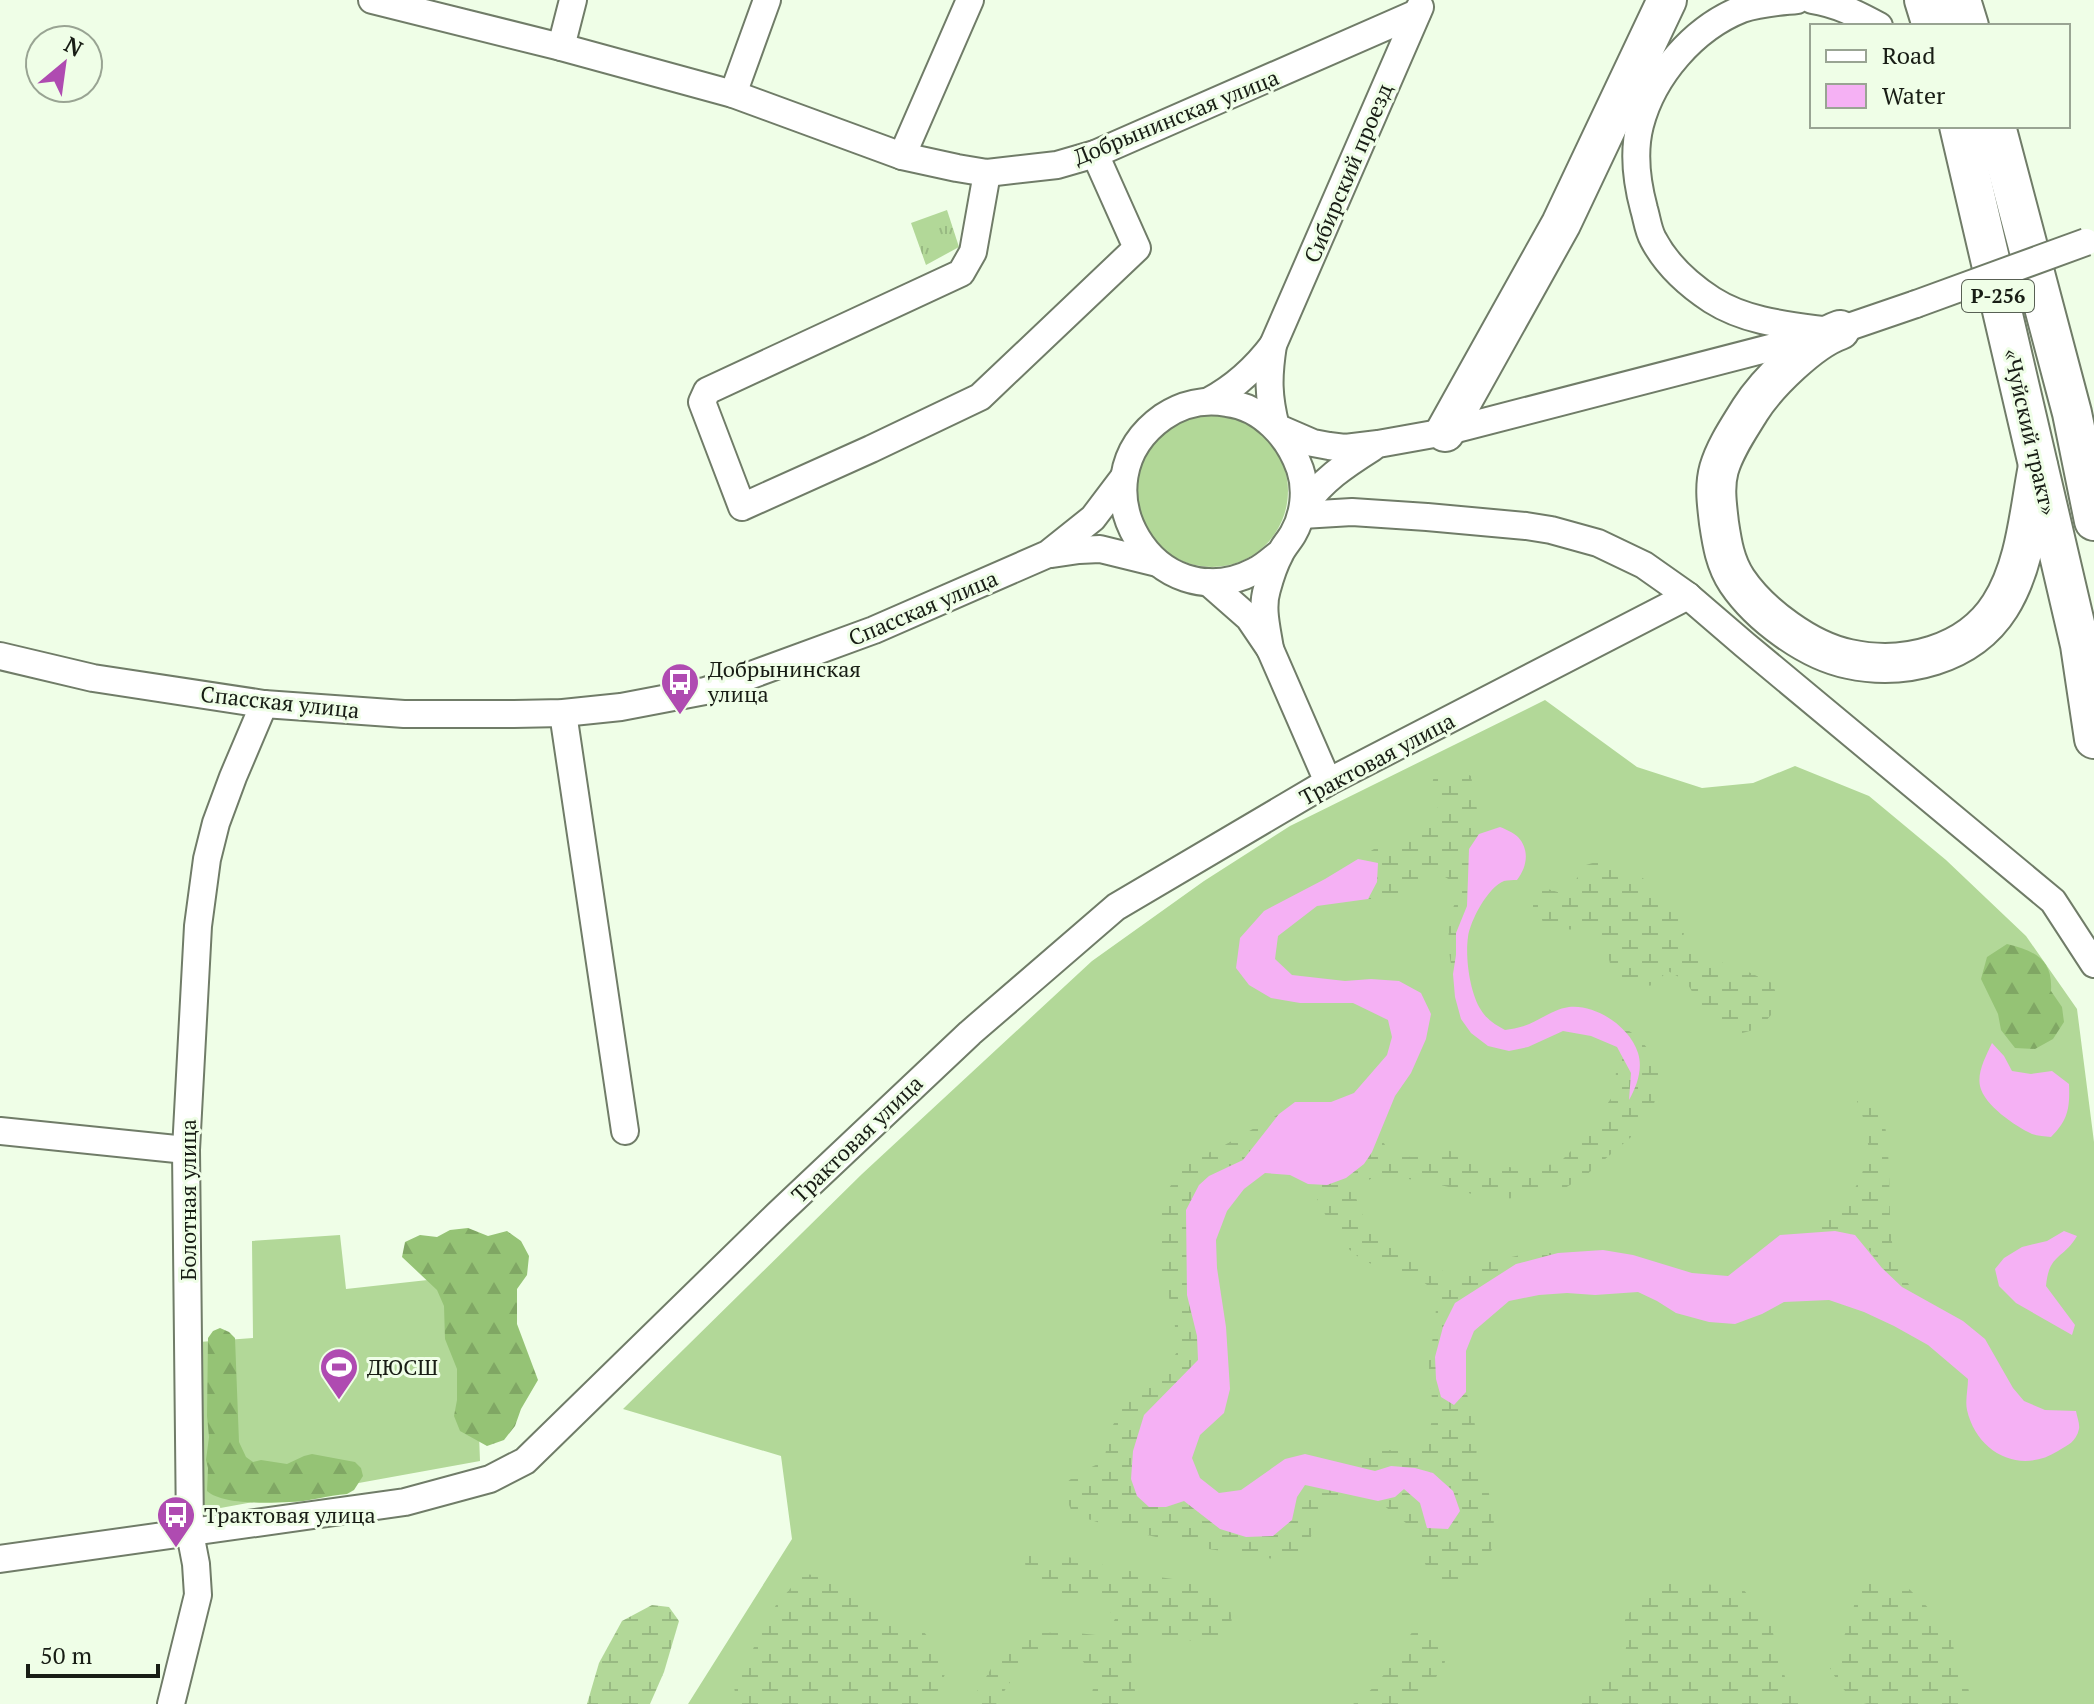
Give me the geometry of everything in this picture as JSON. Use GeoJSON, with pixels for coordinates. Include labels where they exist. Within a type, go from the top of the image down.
{"type":"FeatureCollection","features":[{"type":"Feature","properties":{"kind":"highway"},"geometry":{"type":"LineString","coordinates":[[1445,432],[1561,224],[1667,0]]}},
{"type":"Feature","properties":{"kind":"highway"},"geometry":{"type":"LineString","coordinates":[[1924,0],[1931,24]]}},
{"type":"Feature","properties":{"kind":"highway"},"geometry":{"type":"LineString","coordinates":[[1961,0],[1971,24]]}},
{"type":"Feature","properties":{"kind":"highway"},"geometry":{"type":"LineString","coordinates":[[1973,24],[1982,0]]}},
{"type":"Feature","properties":{"kind":"highway","name":"«Чуйский тракт»"},"geometry":{"type":"LineString","coordinates":[[1959,128],[2080,645],[2094,739]]}},
{"type":"Feature","properties":{"kind":"highway","name":"«Чуйский тракт»"},"geometry":{"type":"LineString","coordinates":[[1997,128],[2083,427],[2094,521]]}},
{"type":"Feature","properties":{"kind":"highway"},"geometry":{"type":"LineString","coordinates":[[1837,330],[1804,352],[1756,401],[1727,449],[1716,488],[1723,549],[1737,582],[1765,612],[1795,636],[1848,659],[1873,662],[1922,659],[1965,642],[1984,627],[2010,587],[2023,548],[2038,466]]}},
{"type":"Feature","properties":{"kind":"street","name":"Добрынинская улица"},"geometry":{"type":"LineString","coordinates":[[372,0],[733,94],[902,156],[987,173],[1057,165],[1095,154],[1420,7]]}},
{"type":"Feature","properties":{"kind":"street"},"geometry":{"type":"LineString","coordinates":[[561,47],[573,0]]}},
{"type":"Feature","properties":{"kind":"street"},"geometry":{"type":"LineString","coordinates":[[733,94],[767,0]]}},
{"type":"Feature","properties":{"kind":"street"},"geometry":{"type":"LineString","coordinates":[[902,156],[970,0]]}},
{"type":"Feature","properties":{"kind":"street"},"geometry":{"type":"LineString","coordinates":[[1797,0],[1761,3],[1739,10],[1690,44],[1669,66],[1651,97],[1640,126],[1636,158],[1652,238],[1675,271],[1713,301],[1762,321],[1837,330]]}},
{"type":"Feature","properties":{"kind":"street"},"geometry":{"type":"LineString","coordinates":[[1812,0],[1855,12],[1876,24]]}},
{"type":"Feature","properties":{"kind":"street","name":"Сибирский проезд"},"geometry":{"type":"LineString","coordinates":[[1209,401],[1248,375],[1273,345],[1420,7]]}},
{"type":"Feature","properties":{"kind":"street"},"geometry":{"type":"LineString","coordinates":[[987,173],[973,252],[961,273],[707,391],[702,402],[742,507],[980,397],[1137,248],[1095,154]]}},
{"type":"Feature","properties":{"kind":"street"},"geometry":{"type":"LineString","coordinates":[[1280,553],[1245,576],[1208,582],[1171,572],[1145,552],[1129,525],[1124,509],[1124,477],[1134,449],[1153,424],[1179,409],[1209,401],[1247,408],[1276,427],[1313,443],[1329,446],[1345,448],[1445,432],[1837,330],[2090,240]]}},
{"type":"Feature","properties":{"kind":"street","name":"Сибирский проезд"},"geometry":{"type":"LineString","coordinates":[[1273,345],[1268,387],[1276,427]]}},
{"type":"Feature","properties":{"kind":"street"},"geometry":{"type":"LineString","coordinates":[[1276,427],[1300,469],[1304,489],[1302,511]]}},
{"type":"Feature","properties":{"kind":"street"},"geometry":{"type":"LineString","coordinates":[[1270,649],[1264,614],[1267,589],[1280,553],[1291,538],[1302,511],[1311,495],[1328,478],[1378,444]]}},
{"type":"Feature","properties":{"kind":"street","name":"Спасская улица"},"geometry":{"type":"LineString","coordinates":[[0,656],[93,678],[264,704],[404,714],[563,713],[621,707],[705,691],[874,630],[1048,554],[1093,518],[1124,477]]}},
{"type":"Feature","properties":{"kind":"street"},"geometry":{"type":"LineString","coordinates":[[1302,511],[1427,517],[1551,530],[1598,543],[1644,565],[1688,596],[2053,901],[2094,964]]}},
{"type":"Feature","properties":{"kind":"street","name":"Спасская улица"},"geometry":{"type":"LineString","coordinates":[[1048,554],[1100,549],[1157,563]]}},
{"type":"Feature","properties":{"kind":"street"},"geometry":{"type":"LineString","coordinates":[[1208,582],[1249,618],[1270,649],[1328,782]]}},
{"type":"Feature","properties":{"kind":"street","name":"Трактовая улица"},"geometry":{"type":"LineString","coordinates":[[0,1559],[405,1502],[490,1479],[525,1461],[777,1215],[970,1033],[1116,907],[1328,782],[1688,596]]}},
{"type":"Feature","properties":{"kind":"street","name":"Болотная улица"},"geometry":{"type":"LineString","coordinates":[[171,1704],[198,1595],[190,1533],[186,1150],[198,926],[207,859],[216,823],[264,704]]}},
{"type":"Feature","properties":{"kind":"street"},"geometry":{"type":"LineString","coordinates":[[563,713],[625,1131]]}},
{"type":"Feature","properties":{"kind":"street"},"geometry":{"type":"LineString","coordinates":[[0,1131],[186,1150]]}},
{"type":"Feature","properties":{"kind":"green space"},"geometry":{"type":"Polygon","coordinates":[[[947,210],[959,247],[926,265],[911,223],[947,210]]]}},
{"type":"Feature","properties":{"kind":"green space"},"geometry":{"type":"Polygon","coordinates":[[[1212,415],[1241,421],[1266,437],[1282,462],[1288,491],[1282,520],[1266,545],[1241,561],[1212,567],[1183,561],[1158,545],[1142,520],[1136,491],[1142,462],[1158,437],[1183,421],[1212,415]]]}},
{"type":"Feature","properties":{"kind":"green space"},"geometry":{"type":"Polygon","coordinates":[[[1545,700],[1637,767],[1702,788],[1753,783],[1795,766],[1869,796],[1946,860],[2026,936],[2077,1009],[2094,1142],[2094,1704],[688,1704],[792,1539],[781,1456],[623,1409],[862,1174],[1092,961],[1204,881],[1290,826],[1545,700]]]}},
{"type":"Feature","properties":{"kind":"green space"},"geometry":{"type":"Polygon","coordinates":[[[1443,769],[1458,769],[1471,776],[1479,821],[1488,831],[1479,835],[1468,868],[1467,906],[1456,933],[1453,974],[1449,935],[1456,899],[1455,883],[1445,877],[1424,875],[1393,896],[1368,899],[1377,882],[1378,864],[1358,859],[1374,849],[1402,843],[1411,832],[1440,822],[1431,790],[1434,775],[1443,769]]]}},
{"type":"Feature","properties":{"kind":"green space"},"geometry":{"type":"Polygon","coordinates":[[[1602,860],[1639,876],[1670,901],[1686,922],[1683,938],[1692,953],[1742,969],[1772,983],[1776,993],[1771,1015],[1760,1028],[1739,1034],[1724,1029],[1702,1009],[1686,981],[1668,971],[1653,985],[1637,988],[1624,983],[1612,970],[1605,946],[1587,930],[1552,926],[1533,912],[1533,892],[1541,887],[1561,893],[1575,881],[1586,865],[1602,860]]]}},
{"type":"Feature","properties":{"kind":"green space"},"geometry":{"type":"Polygon","coordinates":[[[2007,944],[2040,958],[2049,971],[2051,991],[2062,1007],[2064,1022],[2053,1039],[2035,1049],[2015,1048],[2001,1030],[1998,1014],[1981,979],[1987,957],[2007,944]]]}},
{"type":"Feature","properties":{"kind":"green space"},"geometry":{"type":"Polygon","coordinates":[[[1613,1020],[1638,1037],[1653,1055],[1659,1076],[1657,1094],[1650,1116],[1630,1138],[1585,1176],[1565,1188],[1489,1200],[1428,1182],[1374,1177],[1362,1184],[1356,1198],[1366,1224],[1382,1239],[1436,1270],[1459,1273],[1476,1265],[1529,1253],[1558,1253],[1516,1264],[1478,1287],[1454,1404],[1466,1392],[1473,1411],[1476,1464],[1488,1489],[1494,1518],[1492,1549],[1480,1576],[1460,1590],[1442,1585],[1429,1572],[1406,1523],[1378,1501],[1395,1497],[1403,1489],[1420,1502],[1427,1527],[1460,1511],[1453,1491],[1434,1473],[1391,1466],[1375,1471],[1345,1464],[1364,1451],[1415,1449],[1428,1435],[1432,1414],[1429,1361],[1436,1314],[1434,1296],[1426,1284],[1365,1261],[1345,1245],[1308,1184],[1327,1185],[1364,1164],[1378,1133],[1391,1155],[1411,1157],[1429,1151],[1447,1150],[1514,1168],[1558,1164],[1580,1142],[1615,1093],[1617,1047],[1636,1087],[1628,1037],[1613,1020]]]}},
{"type":"Feature","properties":{"kind":"green space"},"geometry":{"type":"Polygon","coordinates":[[[1860,1091],[1872,1094],[1884,1120],[1892,1242],[1900,1270],[1915,1294],[1902,1287],[1882,1268],[1869,1250],[1808,1232],[1849,1199],[1861,1177],[1869,1150],[1857,1101],[1860,1091]]]}},
{"type":"Feature","properties":{"kind":"green space"},"geometry":{"type":"Polygon","coordinates":[[[1279,1114],[1243,1160],[1209,1176],[1200,1185],[1186,1210],[1187,1295],[1197,1336],[1198,1360],[1166,1507],[1184,1501],[1202,1514],[1292,1520],[1297,1497],[1305,1485],[1346,1494],[1317,1510],[1307,1554],[1274,1559],[1209,1549],[1112,1527],[1073,1514],[1061,1487],[1077,1474],[1104,1461],[1110,1430],[1127,1401],[1162,1374],[1177,1352],[1174,1315],[1161,1269],[1157,1209],[1185,1161],[1216,1150],[1279,1114]]]}},
{"type":"Feature","properties":{"kind":"green space"},"geometry":{"type":"Polygon","coordinates":[[[468,1228],[488,1236],[507,1231],[521,1241],[529,1256],[527,1275],[517,1289],[517,1324],[538,1380],[515,1426],[504,1440],[487,1446],[460,1431],[454,1416],[457,1369],[445,1339],[444,1306],[437,1290],[402,1257],[405,1242],[420,1235],[437,1237],[450,1230],[468,1228]]]}},
{"type":"Feature","properties":{"kind":"green space","name":"ДЮСШ"},"geometry":{"type":"Polygon","coordinates":[[[340,1235],[346,1289],[473,1275],[480,1461],[204,1511],[199,1342],[253,1338],[252,1241],[340,1235]]]}},
{"type":"Feature","properties":{"kind":"green space"},"geometry":{"type":"Polygon","coordinates":[[[220,1328],[235,1338],[239,1442],[246,1457],[253,1462],[261,1460],[287,1464],[312,1454],[355,1462],[363,1476],[354,1490],[347,1494],[303,1501],[270,1503],[234,1501],[207,1491],[208,1338],[220,1328]]]}},
{"type":"Feature","properties":{"kind":"green space"},"geometry":{"type":"Polygon","coordinates":[[[1024,1555],[1059,1555],[1152,1576],[1200,1583],[1229,1598],[1232,1624],[1209,1644],[1168,1636],[1141,1639],[1131,1650],[1132,1677],[1138,1704],[1089,1704],[1096,1677],[1080,1658],[1045,1653],[1023,1662],[996,1704],[964,1704],[979,1689],[1002,1650],[1019,1634],[1068,1632],[1105,1636],[1115,1619],[1101,1597],[1067,1598],[1027,1577],[1024,1555]]]}},
{"type":"Feature","properties":{"kind":"green space"},"geometry":{"type":"Polygon","coordinates":[[[803,1574],[825,1576],[887,1617],[924,1632],[949,1664],[934,1702],[737,1704],[734,1687],[754,1647],[776,1605],[803,1574]]]}},
{"type":"Feature","properties":{"kind":"green space"},"geometry":{"type":"Polygon","coordinates":[[[1873,1579],[1908,1588],[1951,1630],[1954,1651],[1965,1675],[1972,1704],[1867,1704],[1854,1699],[1841,1685],[1830,1668],[1852,1618],[1856,1593],[1873,1579]]]}},
{"type":"Feature","properties":{"kind":"green space"},"geometry":{"type":"Polygon","coordinates":[[[1676,1580],[1743,1589],[1770,1622],[1788,1688],[1799,1704],[1572,1704],[1582,1691],[1617,1670],[1626,1648],[1625,1620],[1641,1594],[1676,1580]]]}},
{"type":"Feature","properties":{"kind":"green space"},"geometry":{"type":"Polygon","coordinates":[[[652,1605],[669,1607],[679,1621],[664,1672],[650,1704],[587,1704],[599,1663],[622,1621],[652,1605]]]}},
{"type":"Feature","properties":{"kind":"green space"},"geometry":{"type":"Polygon","coordinates":[[[1414,1630],[1442,1642],[1445,1662],[1423,1699],[1418,1704],[1353,1704],[1381,1679],[1414,1630]]]}},
{"type":"Feature","properties":{"kind":"water"},"geometry":{"type":"Polygon","coordinates":[[[1500,827],[1518,837],[1526,858],[1517,880],[1498,884],[1486,897],[1469,930],[1468,965],[1477,1003],[1486,1017],[1505,1030],[1524,1026],[1569,1007],[1590,1009],[1611,1019],[1628,1034],[1638,1053],[1638,1077],[1629,1100],[1631,1073],[1617,1047],[1591,1036],[1563,1031],[1528,1047],[1509,1051],[1488,1046],[1471,1033],[1461,1019],[1453,974],[1456,933],[1467,906],[1469,849],[1479,834],[1500,827]]]}},
{"type":"Feature","properties":{"kind":"water"},"geometry":{"type":"Polygon","coordinates":[[[1358,859],[1378,863],[1377,882],[1368,899],[1317,906],[1278,936],[1275,959],[1292,975],[1345,981],[1399,981],[1421,993],[1431,1014],[1426,1039],[1411,1073],[1395,1096],[1364,1164],[1346,1178],[1327,1185],[1308,1184],[1290,1175],[1265,1173],[1244,1189],[1227,1211],[1216,1240],[1230,1389],[1224,1413],[1200,1435],[1192,1458],[1200,1478],[1219,1493],[1241,1490],[1285,1459],[1305,1454],[1375,1471],[1391,1466],[1415,1468],[1433,1473],[1453,1491],[1460,1511],[1448,1529],[1427,1528],[1420,1503],[1404,1489],[1395,1497],[1378,1501],[1305,1485],[1297,1497],[1292,1520],[1273,1536],[1246,1537],[1220,1529],[1184,1501],[1166,1507],[1149,1507],[1137,1496],[1131,1479],[1133,1451],[1144,1415],[1198,1360],[1197,1336],[1187,1295],[1186,1210],[1199,1185],[1209,1176],[1243,1160],[1279,1114],[1295,1102],[1331,1102],[1354,1093],[1387,1055],[1392,1037],[1388,1020],[1353,1003],[1300,1003],[1271,998],[1249,985],[1236,968],[1240,938],[1264,911],[1358,859]]]}},
{"type":"Feature","properties":{"kind":"water"},"geometry":{"type":"Polygon","coordinates":[[[1992,1043],[2012,1071],[2031,1074],[2052,1071],[2069,1084],[2067,1113],[2051,1137],[2032,1134],[2017,1126],[1987,1100],[1980,1086],[1980,1075],[1992,1043]]]}},
{"type":"Feature","properties":{"kind":"water"},"geometry":{"type":"Polygon","coordinates":[[[1835,1231],[1855,1235],[1902,1287],[1963,1321],[1985,1339],[2024,1401],[2045,1410],[2076,1411],[2079,1427],[2074,1440],[2044,1458],[2029,1461],[2002,1456],[1980,1438],[1972,1425],[1966,1406],[1968,1379],[1928,1345],[1864,1312],[1829,1300],[1784,1302],[1735,1324],[1709,1322],[1676,1313],[1638,1292],[1567,1293],[1509,1301],[1474,1331],[1466,1351],[1466,1392],[1454,1405],[1441,1397],[1435,1357],[1443,1327],[1455,1303],[1516,1264],[1558,1253],[1603,1250],[1633,1255],[1692,1273],[1728,1276],[1780,1235],[1835,1231]]]}},
{"type":"Feature","properties":{"kind":"water"},"geometry":{"type":"Polygon","coordinates":[[[2064,1231],[2077,1236],[2053,1262],[2046,1286],[2075,1325],[2072,1335],[2016,1303],[1999,1286],[1995,1269],[2004,1258],[2022,1247],[2047,1241],[2064,1231]]]}},
{"type":"Feature","properties":{"kind":"place","name":"Добрынинская улица"},"geometry":{"type":"Point","coordinates":[680,716]}},
{"type":"Feature","properties":{"kind":"place","name":"ДЮСШ"},"geometry":{"type":"Point","coordinates":[339,1401]}},
{"type":"Feature","properties":{"kind":"place","name":"Трактовая улица"},"geometry":{"type":"Point","coordinates":[176,1549]}}]}
